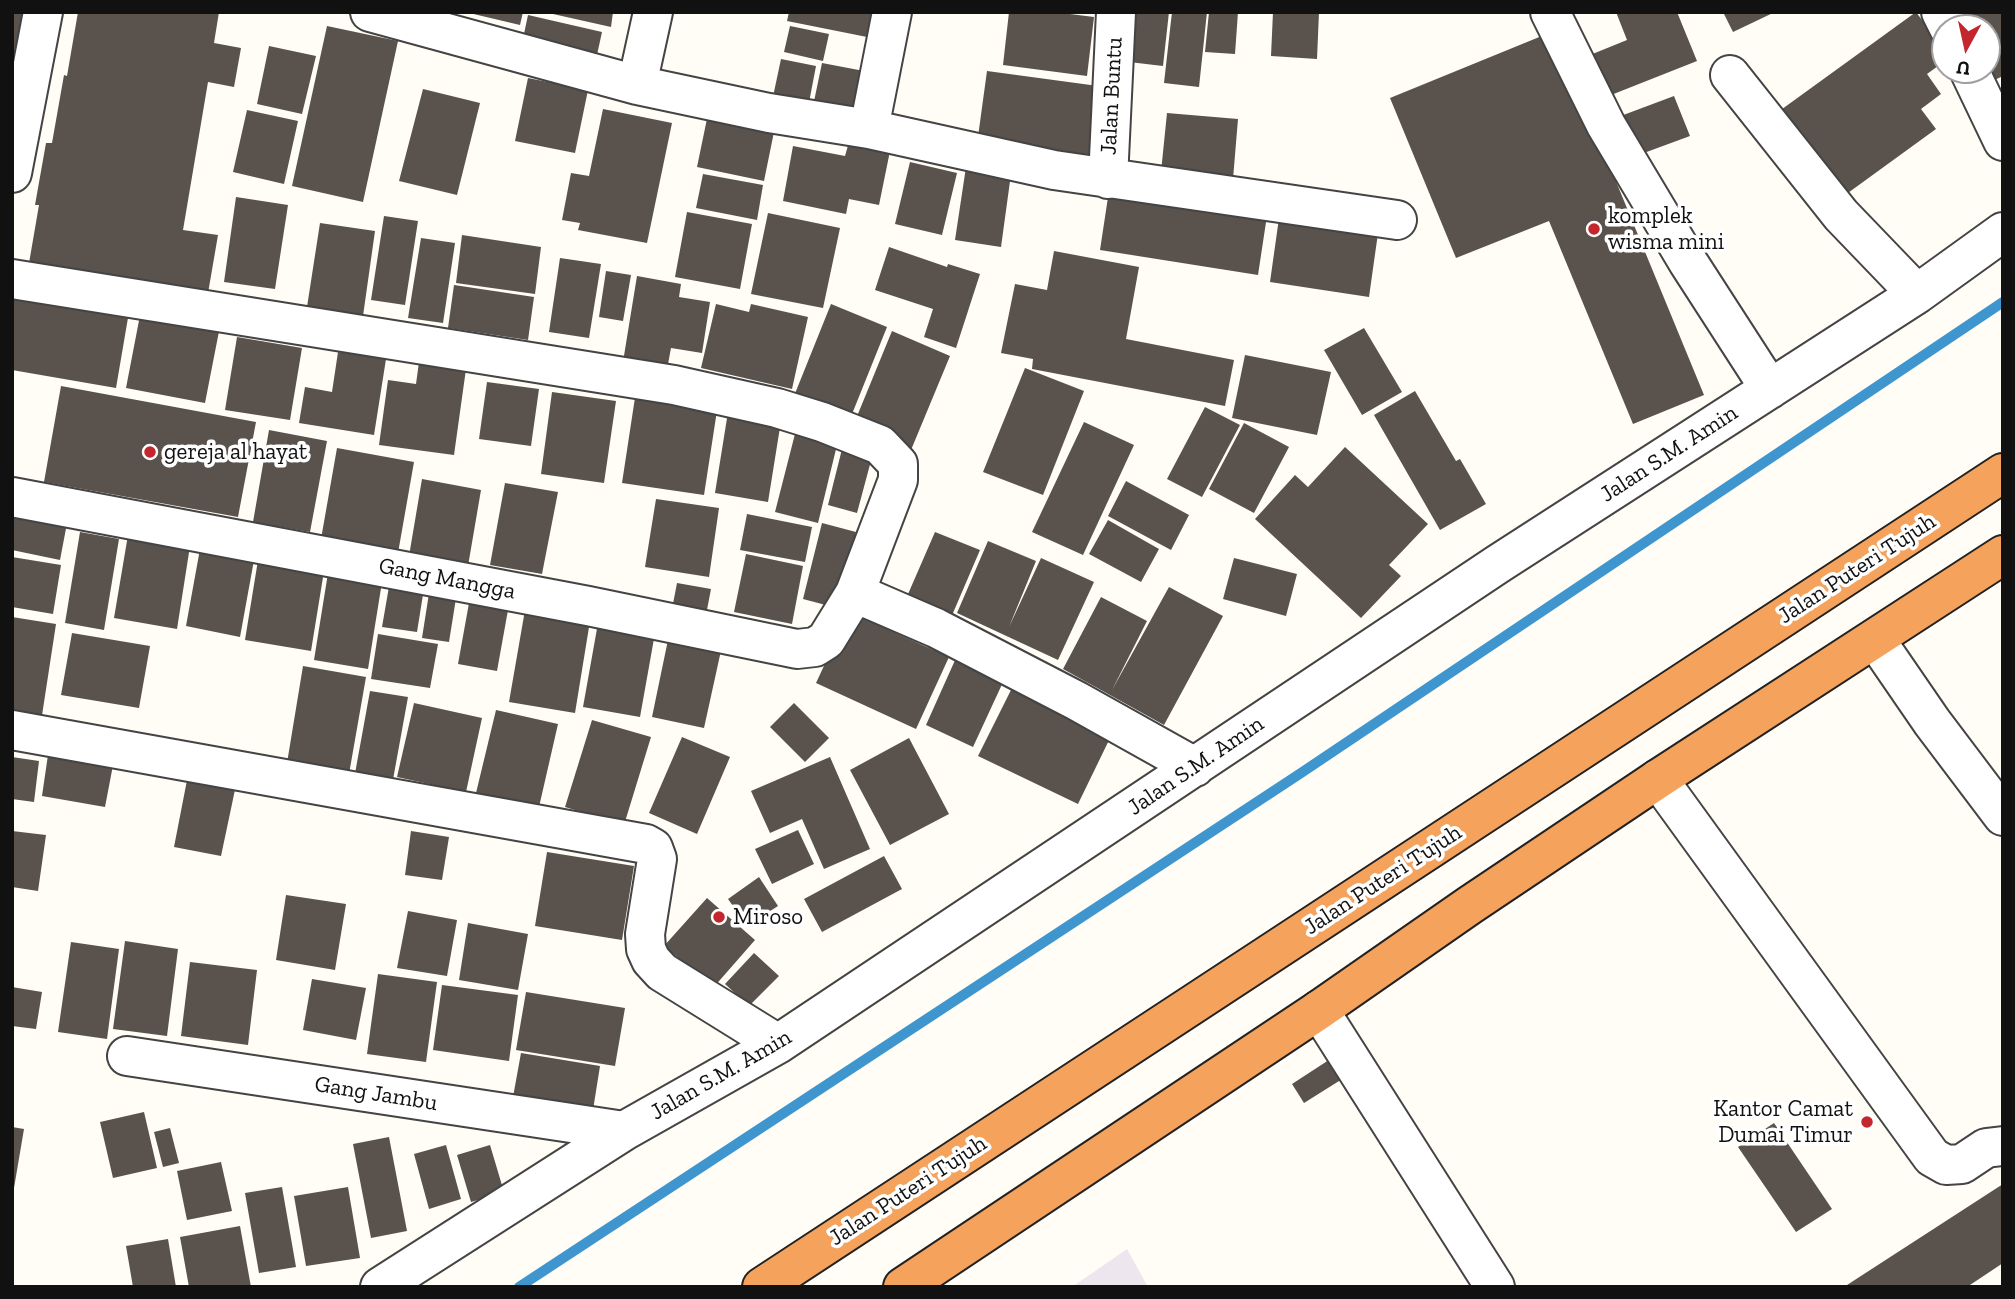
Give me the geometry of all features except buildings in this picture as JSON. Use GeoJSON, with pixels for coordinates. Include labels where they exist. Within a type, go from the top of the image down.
{"type":"FeatureCollection","features":[{"type":"Feature","properties":{"kind":"highway","name":"Jalan Puteri Tujuh"},"geometry":{"type":"LineString","coordinates":[[762,1287],[2003,473]]}},
{"type":"Feature","properties":{"kind":"highway"},"geometry":{"type":"LineString","coordinates":[[903,1287],[1319,1010],[1658,779],[2003,555]]}},
{"type":"Feature","properties":{"kind":"street"},"geometry":{"type":"LineString","coordinates":[[12,173],[43,12]]}},
{"type":"Feature","properties":{"kind":"street"},"geometry":{"type":"LineString","coordinates":[[369,12],[637,85],[769,113],[869,129],[1054,170],[1397,220]]}},
{"type":"Feature","properties":{"kind":"street"},"geometry":{"type":"LineString","coordinates":[[637,85],[653,12]]}},
{"type":"Feature","properties":{"kind":"street"},"geometry":{"type":"LineString","coordinates":[[869,129],[892,12]]}},
{"type":"Feature","properties":{"kind":"street","name":"Jalan Buntu"},"geometry":{"type":"LineString","coordinates":[[1108,179],[1116,12]]}},
{"type":"Feature","properties":{"kind":"street"},"geometry":{"type":"LineString","coordinates":[[1550,12],[1613,136],[1688,262],[1770,389]]}},
{"type":"Feature","properties":{"kind":"street"},"geometry":{"type":"LineString","coordinates":[[1730,75],[1841,215],[1917,294]]}},
{"type":"Feature","properties":{"kind":"street"},"geometry":{"type":"LineString","coordinates":[[1976,84],[2003,141]]}},
{"type":"Feature","properties":{"kind":"street","name":"Jalan S.M. Amin"},"geometry":{"type":"LineString","coordinates":[[380,1287],[624,1131],[778,1044],[1497,564],[1917,294],[2003,232]]}},
{"type":"Feature","properties":{"kind":"street","name":"Gang Mangga"},"geometry":{"type":"LineString","coordinates":[[12,279],[674,385],[777,408],[822,422],[880,444],[898,464],[898,480],[855,593],[826,640],[815,647],[797,649],[574,603],[12,497]]}},
{"type":"Feature","properties":{"kind":"street"},"geometry":{"type":"LineString","coordinates":[[855,593],[936,628],[1077,701],[1195,767]]}},
{"type":"Feature","properties":{"kind":"street"},"geometry":{"type":"LineString","coordinates":[[1875,639],[1932,722],[2003,816]]}},
{"type":"Feature","properties":{"kind":"street"},"geometry":{"type":"LineString","coordinates":[[12,730],[646,844],[653,848],[657,859],[645,934],[646,949],[651,960],[662,972],[778,1044]]}},
{"type":"Feature","properties":{"kind":"street"},"geometry":{"type":"LineString","coordinates":[[1658,779],[1932,1157],[1946,1165],[1962,1164],[1986,1149],[2003,1146]]}},
{"type":"Feature","properties":{"kind":"street"},"geometry":{"type":"LineString","coordinates":[[1319,1010],[1495,1287]]}},
{"type":"Feature","properties":{"kind":"street","name":"Gang Jambu"},"geometry":{"type":"LineString","coordinates":[[127,1056],[624,1131]]}},
{"type":"Feature","properties":{"kind":"shaded area"},"geometry":{"type":"Polygon","coordinates":[[[1127,1249],[1148,1287],[1072,1287],[1127,1249]]]}},
{"type":"Feature","properties":{"kind":"waterway"},"geometry":{"type":"LineString","coordinates":[[519,1287],[1301,773],[2003,302]]}},
{"type":"Feature","properties":{"kind":"place","name":"komplek wisma mini"},"geometry":{"type":"Point","coordinates":[1594,229]}},
{"type":"Feature","properties":{"kind":"place","name":"gereja al hayat"},"geometry":{"type":"Point","coordinates":[150,452]}},
{"type":"Feature","properties":{"kind":"place","name":"Miroso"},"geometry":{"type":"Point","coordinates":[719,917]}},
{"type":"Feature","properties":{"kind":"place","name":"Kantor Camat Dumai Timur"},"geometry":{"type":"Point","coordinates":[1867,1122]}}]}
